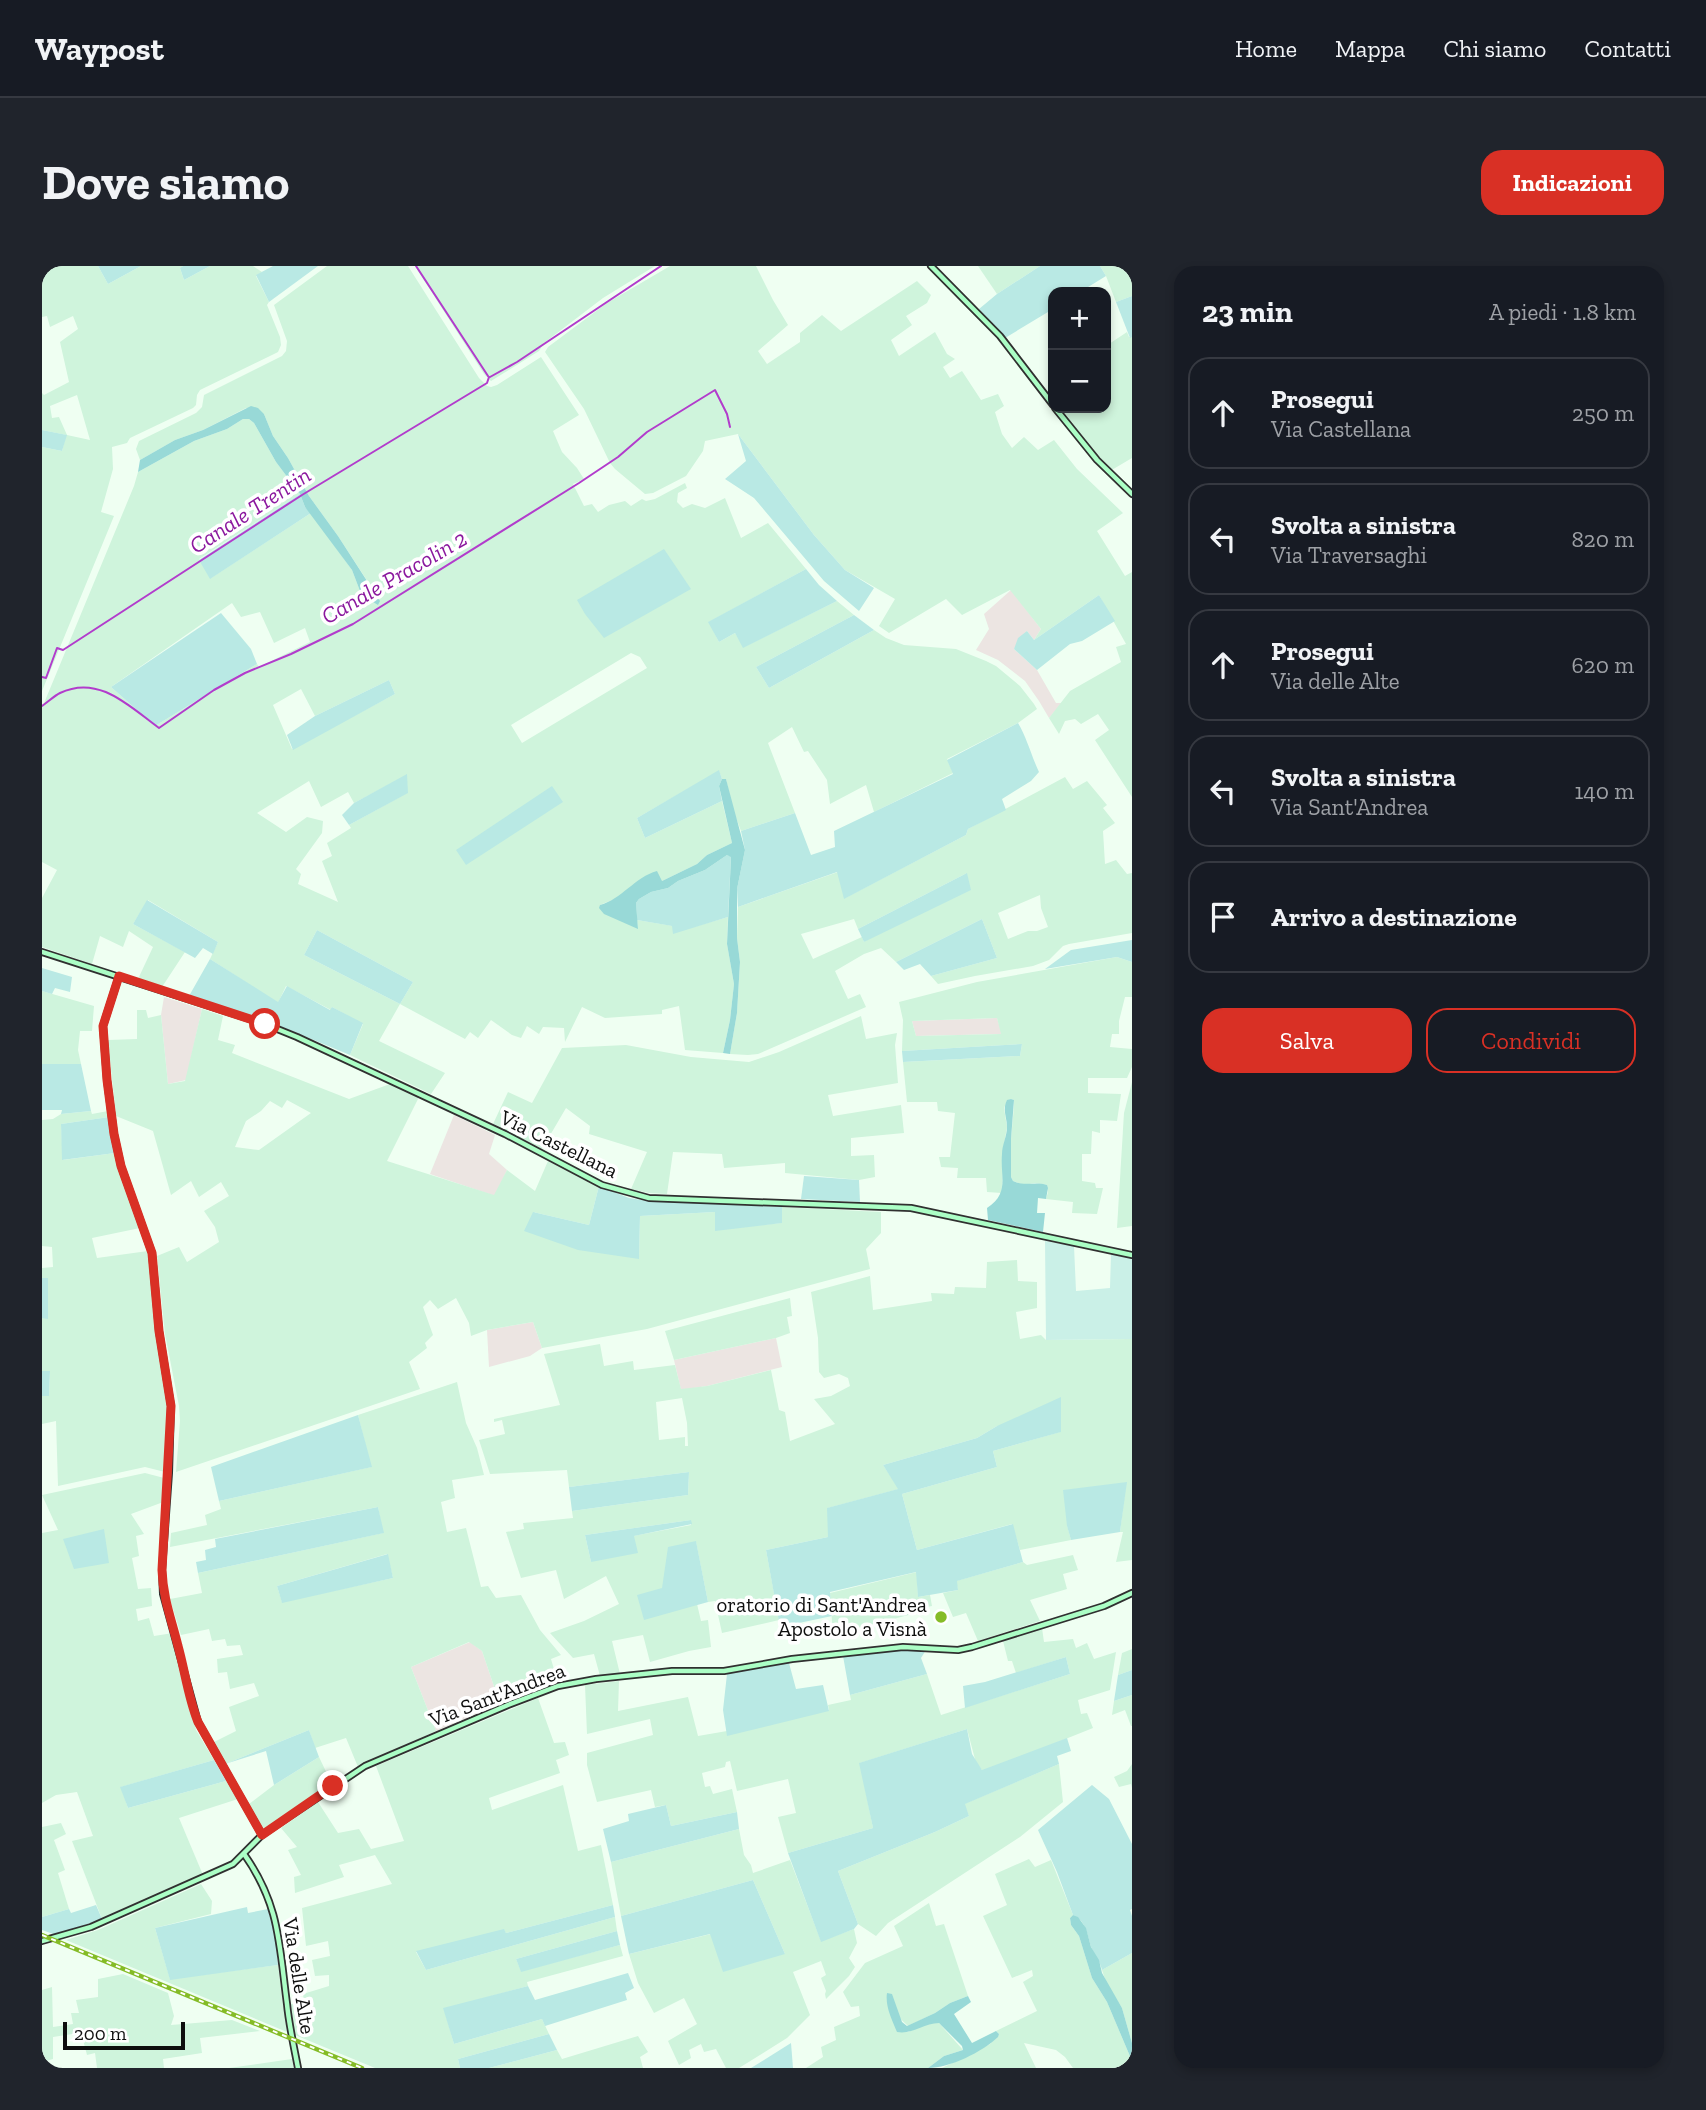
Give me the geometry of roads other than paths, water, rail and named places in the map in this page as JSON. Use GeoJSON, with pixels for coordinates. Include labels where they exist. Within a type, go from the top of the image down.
{"type":"FeatureCollection","features":[{"type":"Feature","properties":{"kind":"street"},"geometry":{"type":"LineString","coordinates":[[931,266],[994,329],[1048,398]]}},
{"type":"Feature","properties":{"kind":"street"},"geometry":{"type":"LineString","coordinates":[[1060,413],[1097,460],[1132,494]]}},
{"type":"Feature","properties":{"kind":"street","name":"Via Castellana"},"geometry":{"type":"LineString","coordinates":[[42,952],[297,1037],[505,1134],[602,1185],[626,1193],[661,1199],[911,1208],[1132,1255]]}},
{"type":"Feature","properties":{"kind":"street"},"geometry":{"type":"LineString","coordinates":[[119,976],[103,1026],[107,1080],[121,1166],[152,1253],[159,1331],[171,1406],[163,1594],[198,1722],[262,1835]]}},
{"type":"Feature","properties":{"kind":"street","name":"Via Sant'Andrea"},"geometry":{"type":"LineString","coordinates":[[42,1941],[91,1927],[233,1864],[262,1835],[365,1766],[558,1686],[596,1678],[672,1671],[724,1671],[792,1659],[904,1647],[958,1650],[1104,1606],[1132,1593]]}},
{"type":"Feature","properties":{"kind":"street","name":"Via delle Alte"},"geometry":{"type":"LineString","coordinates":[[244,1854],[256,1871],[278,1928],[287,2007],[298,2068]]}},
{"type":"Feature","properties":{"kind":"waterway"},"geometry":{"type":"LineString","coordinates":[[416,266],[488,376]]}},
{"type":"Feature","properties":{"kind":"waterway"},"geometry":{"type":"LineString","coordinates":[[490,377],[517,362],[661,266]]}},
{"type":"Feature","properties":{"kind":"waterway","name":"Canale Trentin"},"geometry":{"type":"LineString","coordinates":[[42,677],[46,678],[57,648],[63,650],[302,495],[487,383],[489,377]]}},
{"type":"Feature","properties":{"kind":"waterway","name":"Canale Pracolin 2"},"geometry":{"type":"LineString","coordinates":[[42,706],[60,693],[74,688],[101,690],[125,703],[159,728],[214,690],[245,673],[353,624],[579,483],[618,457],[647,432],[715,390],[727,414],[730,427]]}},
{"type":"Feature","properties":{"kind":"railway"},"geometry":{"type":"LineString","coordinates":[[42,1935],[362,2068]]}},
{"type":"Feature","properties":{"kind":"place","name":"oratorio di Sant'Andrea Apostolo a Visnà"},"geometry":{"type":"Point","coordinates":[941,1617]}}]}
